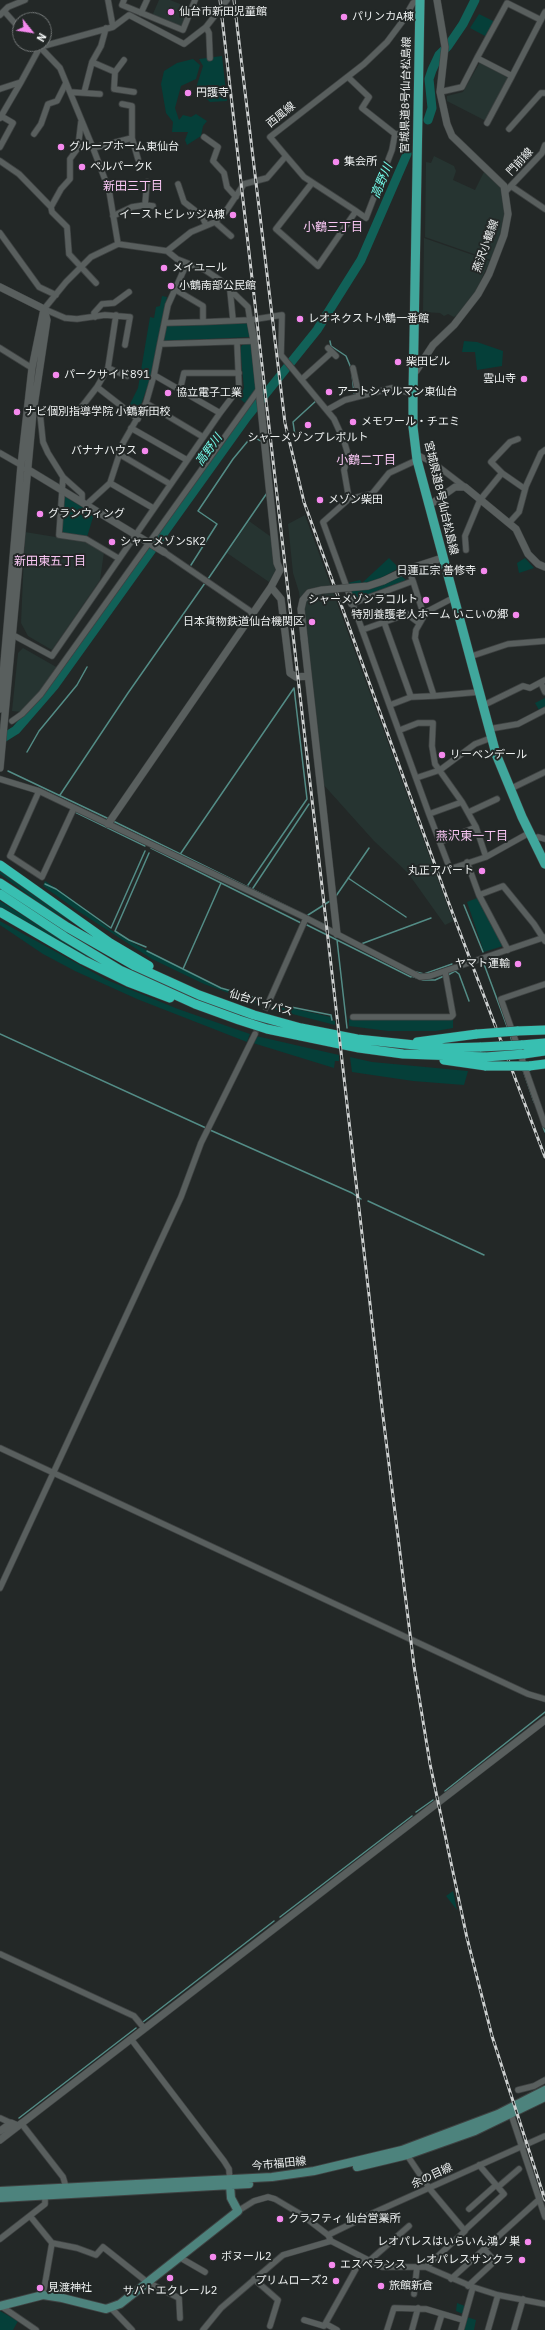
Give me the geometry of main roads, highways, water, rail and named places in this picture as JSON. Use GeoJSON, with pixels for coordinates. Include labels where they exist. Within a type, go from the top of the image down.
{"type":"FeatureCollection","features":[{"type":"Feature","properties":{"kind":"highway"},"geometry":{"type":"LineString","coordinates":[[0,862],[13,874]]}},
{"type":"Feature","properties":{"kind":"highway"},"geometry":{"type":"LineString","coordinates":[[0,865],[110,943],[198,995]]}},
{"type":"Feature","properties":{"kind":"highway","name":"仙台バイパス"},"geometry":{"type":"LineString","coordinates":[[0,883],[95,944],[135,966],[198,995],[254,1015],[301,1028],[357,1039],[444,1048],[481,1047],[545,1051]]}},
{"type":"Feature","properties":{"kind":"highway","name":"仙台バイパス"},"geometry":{"type":"LineString","coordinates":[[0,894],[65,937],[120,970],[195,1004],[267,1029],[320,1041],[403,1054],[486,1061],[545,1043]]}},
{"type":"Feature","properties":{"kind":"highway"},"geometry":{"type":"LineString","coordinates":[[0,912],[83,960],[128,982],[159,995],[195,1004]]}},
{"type":"Feature","properties":{"kind":"highway"},"geometry":{"type":"LineString","coordinates":[[404,1044],[477,1034],[545,1030]]}},
{"type":"Feature","properties":{"kind":"highway"},"geometry":{"type":"LineString","coordinates":[[486,1061],[529,1066],[545,1064]]}},
{"type":"Feature","properties":{"kind":"main road","name":"宮城県道8号仙台松島線"},"geometry":{"type":"LineString","coordinates":[[419,0],[413,372],[413,427],[417,458],[442,558],[490,734],[510,789],[545,864]]}},
{"type":"Feature","properties":{"kind":"main road","name":"今市福田線"},"geometry":{"type":"LineString","coordinates":[[0,2191],[66,2187],[230,2182],[314,2171],[394,2152],[482,2121],[545,2090]]}},
{"type":"Feature","properties":{"kind":"main road","name":"今市福田線"},"geometry":{"type":"LineString","coordinates":[[0,2198],[315,2176],[407,2155],[474,2131],[545,2097]]}},
{"type":"Feature","properties":{"kind":"main road"},"geometry":{"type":"LineString","coordinates":[[1,2306],[43,2295],[62,2298],[100,2309],[111,2308],[120,2304],[238,2211],[231,2198],[230,2182]]}},
{"type":"Feature","properties":{"kind":"waterway","name":"高野川"},"geometry":{"type":"LineString","coordinates":[[428,120],[432,108],[429,79],[432,70],[439,55],[448,46],[463,24],[475,0]]}},
{"type":"Feature","properties":{"kind":"waterway","name":"高野川"},"geometry":{"type":"LineString","coordinates":[[0,740],[16,730],[55,685],[247,417],[317,330],[361,260],[407,154]]}},
{"type":"Feature","properties":{"kind":"waterway"},"geometry":{"type":"LineString","coordinates":[[330,341],[331,346],[346,356],[351,368]]}},
{"type":"Feature","properties":{"kind":"waterway"},"geometry":{"type":"LineString","coordinates":[[352,374],[354,393]]}},
{"type":"Feature","properties":{"kind":"waterway"},"geometry":{"type":"LineString","coordinates":[[296,442],[293,422],[317,400]]}},
{"type":"Feature","properties":{"kind":"waterway"},"geometry":{"type":"LineString","coordinates":[[191,565],[217,524],[198,511],[233,459],[252,436],[261,441]]}},
{"type":"Feature","properties":{"kind":"waterway"},"geometry":{"type":"LineString","coordinates":[[208,579],[267,493]]}},
{"type":"Feature","properties":{"kind":"waterway"},"geometry":{"type":"LineString","coordinates":[[60,795],[128,693],[205,583]]}},
{"type":"Feature","properties":{"kind":"waterway"},"geometry":{"type":"LineString","coordinates":[[27,752],[39,731],[77,685],[87,667]]}},
{"type":"Feature","properties":{"kind":"waterway"},"geometry":{"type":"LineString","coordinates":[[181,853],[294,688]]}},
{"type":"Feature","properties":{"kind":"waterway"},"geometry":{"type":"LineString","coordinates":[[248,885],[307,799],[294,688]]}},
{"type":"Feature","properties":{"kind":"waterway"},"geometry":{"type":"LineString","coordinates":[[8,771],[109,819]]}},
{"type":"Feature","properties":{"kind":"waterway"},"geometry":{"type":"LineString","coordinates":[[253,888],[309,804]]}},
{"type":"Feature","properties":{"kind":"waterway"},"geometry":{"type":"LineString","coordinates":[[75,812],[145,846]]}},
{"type":"Feature","properties":{"kind":"waterway"},"geometry":{"type":"LineString","coordinates":[[113,821],[327,926]]}},
{"type":"Feature","properties":{"kind":"waterway"},"geometry":{"type":"LineString","coordinates":[[151,848],[301,923]]}},
{"type":"Feature","properties":{"kind":"waterway"},"geometry":{"type":"LineString","coordinates":[[336,896],[369,848]]}},
{"type":"Feature","properties":{"kind":"waterway"},"geometry":{"type":"LineString","coordinates":[[45,884],[56,889],[111,928],[145,851]]}},
{"type":"Feature","properties":{"kind":"waterway"},"geometry":{"type":"LineString","coordinates":[[146,947],[129,940],[115,931],[149,853]]}},
{"type":"Feature","properties":{"kind":"waterway"},"geometry":{"type":"LineString","coordinates":[[348,878],[406,917]]}},
{"type":"Feature","properties":{"kind":"waterway"},"geometry":{"type":"LineString","coordinates":[[183,969],[221,883]]}},
{"type":"Feature","properties":{"kind":"waterway"},"geometry":{"type":"LineString","coordinates":[[308,915],[330,901]]}},
{"type":"Feature","properties":{"kind":"waterway"},"geometry":{"type":"LineString","coordinates":[[464,905],[483,952]]}},
{"type":"Feature","properties":{"kind":"waterway"},"geometry":{"type":"LineString","coordinates":[[361,944],[431,918]]}},
{"type":"Feature","properties":{"kind":"waterway"},"geometry":{"type":"LineString","coordinates":[[305,924],[337,940]]}},
{"type":"Feature","properties":{"kind":"waterway"},"geometry":{"type":"LineString","coordinates":[[347,1028],[337,940],[411,977]]}},
{"type":"Feature","properties":{"kind":"waterway"},"geometry":{"type":"LineString","coordinates":[[147,951],[221,988],[259,999]]}},
{"type":"Feature","properties":{"kind":"waterway"},"geometry":{"type":"LineString","coordinates":[[416,972],[424,974],[452,964]]}},
{"type":"Feature","properties":{"kind":"waterway"},"geometry":{"type":"LineString","coordinates":[[484,964],[508,1029]]}},
{"type":"Feature","properties":{"kind":"waterway"},"geometry":{"type":"LineString","coordinates":[[448,975],[455,971],[459,974],[469,1001]]}},
{"type":"Feature","properties":{"kind":"waterway"},"geometry":{"type":"LineString","coordinates":[[411,976],[423,980],[435,980],[444,976]]}},
{"type":"Feature","properties":{"kind":"waterway"},"geometry":{"type":"LineString","coordinates":[[276,1004],[331,1015],[332,1020]]}},
{"type":"Feature","properties":{"kind":"waterway"},"geometry":{"type":"LineString","coordinates":[[0,1034],[206,1128]]}},
{"type":"Feature","properties":{"kind":"waterway"},"geometry":{"type":"LineString","coordinates":[[510,1034],[512,1042]]}},
{"type":"Feature","properties":{"kind":"waterway"},"geometry":{"type":"LineString","coordinates":[[523,1070],[534,1102]]}},
{"type":"Feature","properties":{"kind":"waterway"},"geometry":{"type":"LineString","coordinates":[[543,1127],[545,1132]]}},
{"type":"Feature","properties":{"kind":"waterway"},"geometry":{"type":"LineString","coordinates":[[210,1130],[352,1193],[361,1199]]}},
{"type":"Feature","properties":{"kind":"waterway"},"geometry":{"type":"LineString","coordinates":[[368,1201],[484,1255]]}},
{"type":"Feature","properties":{"kind":"waterway"},"geometry":{"type":"LineString","coordinates":[[445,1791],[545,1712]]}},
{"type":"Feature","properties":{"kind":"waterway"},"geometry":{"type":"LineString","coordinates":[[416,1812],[433,1800]]}},
{"type":"Feature","properties":{"kind":"waterway"},"geometry":{"type":"LineString","coordinates":[[280,1917],[412,1816]]}},
{"type":"Feature","properties":{"kind":"waterway"},"geometry":{"type":"LineString","coordinates":[[143,2022],[274,1921]]}},
{"type":"Feature","properties":{"kind":"waterway"},"geometry":{"type":"LineString","coordinates":[[19,2118],[136,2028]]}},
{"type":"Feature","properties":{"kind":"tunnel"},"geometry":{"type":"LineString","coordinates":[[255,1034],[267,1006]]}},
{"type":"Feature","properties":{"kind":"railway"},"geometry":{"type":"LineString","coordinates":[[220,0],[382,1408],[414,1666],[430,1764],[467,1938],[492,2036],[545,2200]]}},
{"type":"Feature","properties":{"kind":"railway"},"geometry":{"type":"LineString","coordinates":[[234,0],[285,423],[304,502],[448,901],[545,1157]]}},
{"type":"Feature","properties":{"kind":"place","name":"仙台市新田児童館"},"geometry":{"type":"Point","coordinates":[171,12]}},
{"type":"Feature","properties":{"kind":"place","name":"パリンカA棟"},"geometry":{"type":"Point","coordinates":[344,17]}},
{"type":"Feature","properties":{"kind":"place","name":"円護寺"},"geometry":{"type":"Point","coordinates":[188,93]}},
{"type":"Feature","properties":{"kind":"place","name":"グループホーム東仙台"},"geometry":{"type":"Point","coordinates":[61,147]}},
{"type":"Feature","properties":{"kind":"place","name":"集会所"},"geometry":{"type":"Point","coordinates":[336,162]}},
{"type":"Feature","properties":{"kind":"place","name":"ベルパークK"},"geometry":{"type":"Point","coordinates":[82,167]}},
{"type":"Feature","properties":{"kind":"place","name":"イーストビレッジA棟"},"geometry":{"type":"Point","coordinates":[233,215]}},
{"type":"Feature","properties":{"kind":"place","name":"メイユール"},"geometry":{"type":"Point","coordinates":[164,268]}},
{"type":"Feature","properties":{"kind":"place","name":"小鶴南部公民館"},"geometry":{"type":"Point","coordinates":[171,286]}},
{"type":"Feature","properties":{"kind":"place","name":"レオネクスト小鶴一番館"},"geometry":{"type":"Point","coordinates":[300,319]}},
{"type":"Feature","properties":{"kind":"place","name":"柴田ビル"},"geometry":{"type":"Point","coordinates":[398,362]}},
{"type":"Feature","properties":{"kind":"place","name":"パークサイド891"},"geometry":{"type":"Point","coordinates":[56,375]}},
{"type":"Feature","properties":{"kind":"place","name":"雲山寺"},"geometry":{"type":"Point","coordinates":[524,379]}},
{"type":"Feature","properties":{"kind":"place","name":"アートシャルマン東仙台"},"geometry":{"type":"Point","coordinates":[329,392]}},
{"type":"Feature","properties":{"kind":"place","name":"協立電子工業"},"geometry":{"type":"Point","coordinates":[168,393]}},
{"type":"Feature","properties":{"kind":"place","name":"ナビ個別指導学院 小鶴新田校"},"geometry":{"type":"Point","coordinates":[17,412]}},
{"type":"Feature","properties":{"kind":"place","name":"メモワール・チエミ"},"geometry":{"type":"Point","coordinates":[353,422]}},
{"type":"Feature","properties":{"kind":"place","name":"シャーメゾンプレポルト"},"geometry":{"type":"Point","coordinates":[308,425]}},
{"type":"Feature","properties":{"kind":"place","name":"バナナハウス"},"geometry":{"type":"Point","coordinates":[145,451]}},
{"type":"Feature","properties":{"kind":"place","name":"メゾン柴田"},"geometry":{"type":"Point","coordinates":[320,500]}},
{"type":"Feature","properties":{"kind":"place","name":"グランウィング"},"geometry":{"type":"Point","coordinates":[40,514]}},
{"type":"Feature","properties":{"kind":"place","name":"シャーメゾンSK2"},"geometry":{"type":"Point","coordinates":[112,542]}},
{"type":"Feature","properties":{"kind":"place","name":"日蓮正宗 善修寺"},"geometry":{"type":"Point","coordinates":[484,571]}},
{"type":"Feature","properties":{"kind":"place","name":"シャーメゾンラコルト"},"geometry":{"type":"Point","coordinates":[426,600]}},
{"type":"Feature","properties":{"kind":"place","name":"特別養護老人ホーム いこいの郷"},"geometry":{"type":"Point","coordinates":[516,615]}},
{"type":"Feature","properties":{"kind":"place","name":"日本貨物鉄道仙台機関区"},"geometry":{"type":"Point","coordinates":[312,622]}},
{"type":"Feature","properties":{"kind":"place","name":"リーベンデール"},"geometry":{"type":"Point","coordinates":[442,755]}},
{"type":"Feature","properties":{"kind":"place","name":"丸正アパート"},"geometry":{"type":"Point","coordinates":[482,871]}},
{"type":"Feature","properties":{"kind":"place","name":"ヤマト運輸"},"geometry":{"type":"Point","coordinates":[518,964]}},
{"type":"Feature","properties":{"kind":"place","name":"クラフティ 仙台営業所"},"geometry":{"type":"Point","coordinates":[280,2219]}},
{"type":"Feature","properties":{"kind":"place","name":"レオパレスはいらいん鴻ノ巣"},"geometry":{"type":"Point","coordinates":[528,2242]}},
{"type":"Feature","properties":{"kind":"place","name":"ボヌール2"},"geometry":{"type":"Point","coordinates":[213,2257]}},
{"type":"Feature","properties":{"kind":"place","name":"レオパレスサンクラ"},"geometry":{"type":"Point","coordinates":[522,2260]}},
{"type":"Feature","properties":{"kind":"place","name":"エスペランス"},"geometry":{"type":"Point","coordinates":[332,2265]}},
{"type":"Feature","properties":{"kind":"place","name":"サバトエクレール2"},"geometry":{"type":"Point","coordinates":[170,2278]}},
{"type":"Feature","properties":{"kind":"place","name":"プリムローズ2"},"geometry":{"type":"Point","coordinates":[336,2281]}},
{"type":"Feature","properties":{"kind":"place","name":"旅館新倉"},"geometry":{"type":"Point","coordinates":[381,2286]}},
{"type":"Feature","properties":{"kind":"place","name":"見渡神社"},"geometry":{"type":"Point","coordinates":[40,2288]}},
{"type":"Feature","properties":{"kind":"district","name":"新田三丁目"},"geometry":{"type":"Point","coordinates":[133,187]}},
{"type":"Feature","properties":{"kind":"district","name":"小鶴三丁目"},"geometry":{"type":"Point","coordinates":[333,228]}},
{"type":"Feature","properties":{"kind":"district","name":"小鶴二丁目"},"geometry":{"type":"Point","coordinates":[366,461]}},
{"type":"Feature","properties":{"kind":"district","name":"新田東五丁目"},"geometry":{"type":"Point","coordinates":[50,562]}},
{"type":"Feature","properties":{"kind":"district","name":"燕沢東一丁目"},"geometry":{"type":"Point","coordinates":[472,837]}}]}
